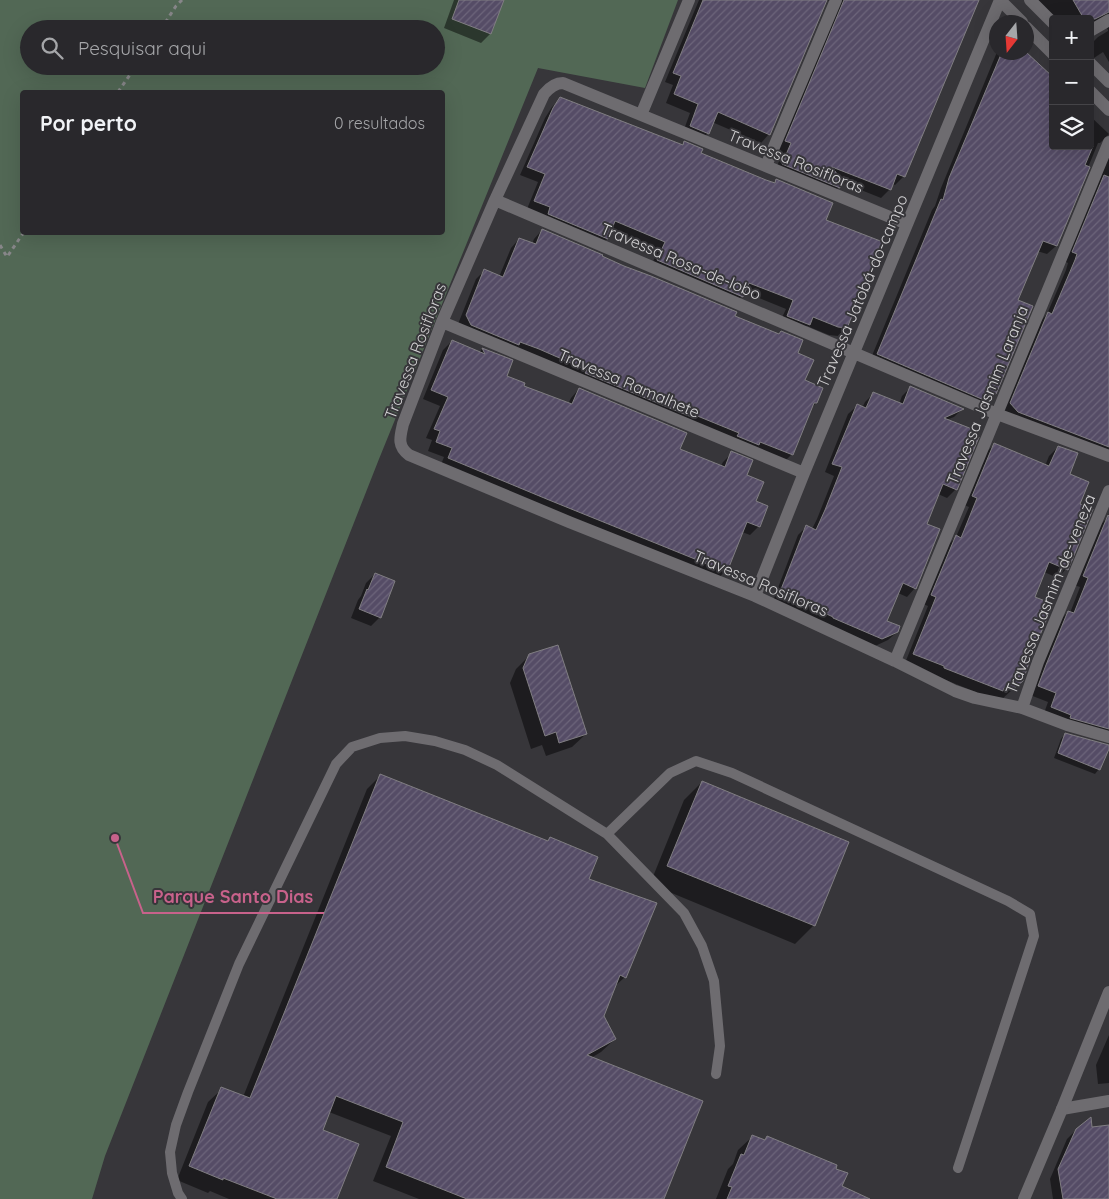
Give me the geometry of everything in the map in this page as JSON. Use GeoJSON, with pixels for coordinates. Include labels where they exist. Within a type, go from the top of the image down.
{"type":"FeatureCollection","features":[{"type":"Feature","properties":{"kind":"street"},"geometry":{"type":"LineString","coordinates":[[641,115],[689,0]]}},
{"type":"Feature","properties":{"kind":"street"},"geometry":{"type":"LineString","coordinates":[[766,166],[836,0]]}},
{"type":"Feature","properties":{"kind":"street"},"geometry":{"type":"LineString","coordinates":[[1000,0],[1015,15]]}},
{"type":"Feature","properties":{"kind":"street","name":"Travessa Jatobá-do-campo"},"geometry":{"type":"LineString","coordinates":[[754,596],[1000,0]]}},
{"type":"Feature","properties":{"kind":"street"},"geometry":{"type":"LineString","coordinates":[[1030,0],[1049,19]]}},
{"type":"Feature","properties":{"kind":"street"},"geometry":{"type":"LineString","coordinates":[[1094,29],[1109,20]]}},
{"type":"Feature","properties":{"kind":"street"},"geometry":{"type":"LineString","coordinates":[[1034,35],[1049,50]]}},
{"type":"Feature","properties":{"kind":"street"},"geometry":{"type":"LineString","coordinates":[[1094,67],[1109,82]]}},
{"type":"Feature","properties":{"kind":"street","name":"Travessa Rosifloras"},"geometry":{"type":"LineString","coordinates":[[907,224],[563,83],[553,85],[544,94],[442,322],[404,424],[400,437],[401,444],[404,451],[409,455],[754,596],[955,691],[975,698],[1022,708],[1067,725],[1109,737]]}},
{"type":"Feature","properties":{"kind":"street"},"geometry":{"type":"LineString","coordinates":[[1094,95],[1109,110]]}},
{"type":"Feature","properties":{"kind":"street","name":"Travessa Jasmim Laranja"},"geometry":{"type":"LineString","coordinates":[[895,661],[1109,142]]}},
{"type":"Feature","properties":{"kind":"street","name":"Travessa Rosa-de-lobo"},"geometry":{"type":"LineString","coordinates":[[495,200],[997,414],[1109,456]]}},
{"type":"Feature","properties":{"kind":"street","name":"Travessa Ramalhete"},"geometry":{"type":"LineString","coordinates":[[442,322],[804,473]]}},
{"type":"Feature","properties":{"kind":"street","name":"Travessa Jasmim-de-veneza"},"geometry":{"type":"LineString","coordinates":[[1022,708],[1038,662],[1109,491]]}},
{"type":"Feature","properties":{"kind":"street"},"geometry":{"type":"LineString","coordinates":[[1024,1199],[1109,992]]}},
{"type":"Feature","properties":{"kind":"street"},"geometry":{"type":"LineString","coordinates":[[1062,1109],[1109,1101]]}},
{"type":"Feature","properties":{"kind":"lane"},"geometry":{"type":"LineString","coordinates":[[182,1199],[178,1193],[172,1173],[170,1152],[176,1125],[238,964],[336,764],[352,747],[380,738],[405,736],[435,741],[465,750],[505,770],[607,834],[684,913],[702,946],[714,980],[720,1046],[716,1074]]}},
{"type":"Feature","properties":{"kind":"lane"},"geometry":{"type":"LineString","coordinates":[[607,834],[670,773],[696,762],[732,773],[999,897],[1030,914],[1034,936],[958,1168]]}},
{"type":"Feature","properties":{"kind":"path"},"geometry":{"type":"LineString","coordinates":[[167,20],[182,0]]}},
{"type":"Feature","properties":{"kind":"path"},"geometry":{"type":"LineString","coordinates":[[119,90],[130,75]]}},
{"type":"Feature","properties":{"kind":"path"},"geometry":{"type":"LineString","coordinates":[[0,245],[7,257],[22,235]]}},
{"type":"Feature","properties":{"kind":"green space"},"geometry":{"type":"Polygon","coordinates":[[[0,0],[678,0],[645,88],[538,68],[379,459],[105,1156],[92,1199],[0,1199],[0,0]]]}},
{"type":"Feature","properties":{"kind":"building"},"geometry":{"type":"Polygon","coordinates":[[[459,0],[504,0],[491,34],[452,19],[459,0]]]}},
{"type":"Feature","properties":{"kind":"building"},"geometry":{"type":"Polygon","coordinates":[[[703,0],[827,0],[770,135],[718,112],[709,134],[690,126],[698,104],[674,94],[681,76],[673,73],[703,0]]]}},
{"type":"Feature","properties":{"kind":"building"},"geometry":{"type":"Polygon","coordinates":[[[844,0],[979,0],[905,177],[897,174],[891,190],[832,167],[842,181],[840,188],[782,164],[791,143],[785,141],[844,0]]]}},
{"type":"Feature","properties":{"kind":"building"},"geometry":{"type":"Polygon","coordinates":[[[1073,0],[1109,0],[1109,12],[1095,19],[1094,15],[1082,15],[1073,0]]]}},
{"type":"Feature","properties":{"kind":"building"},"geometry":{"type":"Polygon","coordinates":[[[1034,59],[1049,73],[1049,150],[1091,150],[1085,165],[1090,167],[1057,246],[1043,241],[1018,300],[1033,306],[996,394],[984,400],[877,354],[941,199],[943,200],[949,178],[999,60],[1034,59]]]}},
{"type":"Feature","properties":{"kind":"building"},"geometry":{"type":"Polygon","coordinates":[[[560,97],[683,145],[684,141],[703,149],[701,153],[766,180],[775,183],[776,179],[833,203],[826,220],[883,242],[847,328],[838,327],[813,317],[810,325],[787,316],[793,300],[749,283],[743,297],[657,260],[665,242],[615,221],[608,239],[548,214],[550,207],[534,201],[545,174],[527,167],[553,108],[560,97]]]}},
{"type":"Feature","properties":{"kind":"building"},"geometry":{"type":"Polygon","coordinates":[[[1104,175],[1109,177],[1109,447],[1018,412],[1010,403],[1048,312],[1052,314],[1075,260],[1077,254],[1072,252],[1104,175]]]}},
{"type":"Feature","properties":{"kind":"building"},"geometry":{"type":"Polygon","coordinates":[[[542,229],[624,266],[737,312],[735,316],[779,334],[781,331],[803,340],[798,353],[814,360],[805,380],[823,388],[817,403],[814,403],[793,455],[760,442],[759,445],[737,436],[739,433],[695,415],[694,418],[585,373],[587,370],[539,349],[520,342],[519,345],[471,325],[466,315],[484,269],[503,277],[519,238],[536,244],[542,229]]]}},
{"type":"Feature","properties":{"kind":"building"},"geometry":{"type":"Polygon","coordinates":[[[452,340],[485,354],[482,348],[513,360],[507,376],[525,383],[524,386],[572,404],[579,388],[687,433],[680,449],[725,467],[731,451],[753,460],[747,475],[764,482],[756,501],[768,506],[760,527],[747,522],[727,572],[448,458],[452,448],[436,442],[440,431],[434,429],[448,397],[431,390],[452,340]]]}},
{"type":"Feature","properties":{"kind":"building"},"geometry":{"type":"Polygon","coordinates":[[[910,386],[964,409],[944,418],[972,429],[970,433],[979,437],[957,490],[943,484],[927,524],[940,529],[916,589],[903,583],[887,621],[900,626],[898,632],[882,639],[780,592],[806,525],[816,530],[825,510],[842,467],[832,464],[857,404],[866,408],[873,392],[903,404],[910,386]]]}},
{"type":"Feature","properties":{"kind":"building"},"geometry":{"type":"Polygon","coordinates":[[[994,443],[1049,466],[1058,446],[1078,453],[1070,474],[1089,482],[1080,504],[1093,509],[1068,570],[1049,562],[1035,597],[1053,604],[1023,681],[1012,690],[1004,688],[1003,691],[913,654],[936,597],[931,595],[956,535],[961,538],[977,498],[972,496],[994,443]]]}},
{"type":"Feature","properties":{"kind":"building"},"geometry":{"type":"Polygon","coordinates":[[[1108,515],[1109,729],[1070,718],[1071,715],[1051,707],[1056,693],[1038,686],[1068,611],[1074,613],[1088,578],[1083,576],[1108,515]]]}},
{"type":"Feature","properties":{"kind":"building"},"geometry":{"type":"Polygon","coordinates":[[[375,573],[395,581],[381,618],[359,609],[375,573]]]}},
{"type":"Feature","properties":{"kind":"building"},"geometry":{"type":"Polygon","coordinates":[[[558,645],[587,734],[559,743],[556,732],[545,736],[523,668],[529,654],[558,645]]]}},
{"type":"Feature","properties":{"kind":"building"},"geometry":{"type":"Polygon","coordinates":[[[1065,733],[1109,745],[1100,770],[1058,753],[1065,733]]]}},
{"type":"Feature","properties":{"kind":"building"},"geometry":{"type":"Polygon","coordinates":[[[380,774],[548,841],[550,837],[598,857],[589,879],[657,903],[626,978],[620,975],[604,1016],[616,1039],[587,1055],[703,1101],[664,1199],[467,1199],[386,1167],[403,1122],[336,1096],[323,1130],[359,1144],[337,1199],[277,1199],[189,1166],[221,1087],[250,1098],[380,774]]]}},
{"type":"Feature","properties":{"kind":"building"},"geometry":{"type":"Polygon","coordinates":[[[702,781],[849,842],[815,926],[667,866],[702,781]]]}},
{"type":"Feature","properties":{"kind":"building"},"geometry":{"type":"Polygon","coordinates":[[[1091,1117],[1092,1127],[1109,1125],[1109,1199],[1063,1199],[1058,1169],[1076,1129],[1091,1117]]]}},
{"type":"Feature","properties":{"kind":"building"},"geometry":{"type":"Polygon","coordinates":[[[752,1135],[765,1140],[767,1136],[837,1165],[836,1169],[848,1173],[842,1186],[870,1199],[727,1199],[732,1187],[728,1186],[741,1154],[744,1155],[752,1135]]]}},
{"type":"Feature","properties":{"kind":"place","name":"Parque Santo Dias"},"geometry":{"type":"Point","coordinates":[115,838]}}]}
